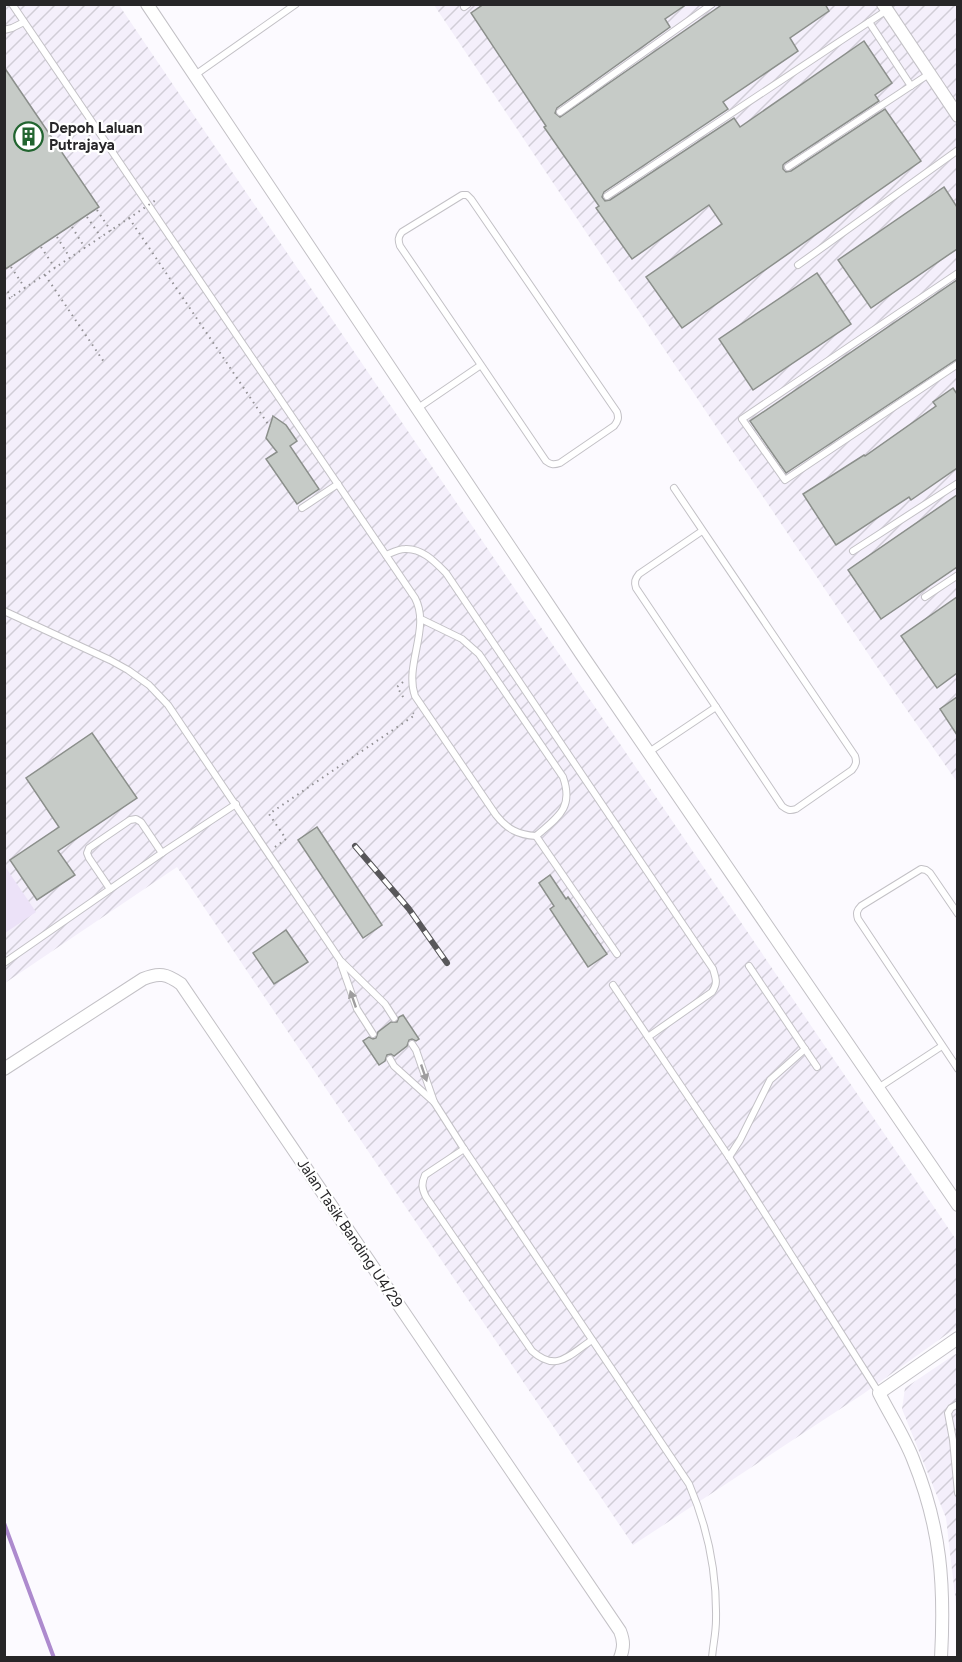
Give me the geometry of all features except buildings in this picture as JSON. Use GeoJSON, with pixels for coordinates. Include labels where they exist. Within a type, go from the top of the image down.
{"type":"FeatureCollection","features":[{"type":"Feature","properties":{"kind":"street"},"geometry":{"type":"LineString","coordinates":[[147,4],[649,753],[957,1205]]}},
{"type":"Feature","properties":{"kind":"street"},"geometry":{"type":"LineString","coordinates":[[885,7],[957,116]]}},
{"type":"Feature","properties":{"kind":"street","name":"Jalan Tasik Banding U4/29"},"geometry":{"type":"LineString","coordinates":[[4,1069],[153,974],[172,978],[181,984],[620,1631],[623,1648],[620,1658]]}},
{"type":"Feature","properties":{"kind":"street"},"geometry":{"type":"LineString","coordinates":[[941,1658],[942,1573],[937,1535],[912,1456],[879,1393],[957,1338]]}},
{"type":"Feature","properties":{"kind":"lane"},"geometry":{"type":"LineString","coordinates":[[12,4],[415,598],[421,620],[412,683],[415,696],[496,815],[517,833],[536,836],[617,954]]}},
{"type":"Feature","properties":{"kind":"lane"},"geometry":{"type":"LineString","coordinates":[[194,75],[296,4]]}},
{"type":"Feature","properties":{"kind":"lane"},"geometry":{"type":"LineString","coordinates":[[560,112],[712,4]]}},
{"type":"Feature","properties":{"kind":"lane"},"geometry":{"type":"LineString","coordinates":[[607,196],[869,22],[885,7]]}},
{"type":"Feature","properties":{"kind":"lane"},"geometry":{"type":"LineString","coordinates":[[4,30],[24,22]]}},
{"type":"Feature","properties":{"kind":"lane"},"geometry":{"type":"LineString","coordinates":[[869,22],[911,86]]}},
{"type":"Feature","properties":{"kind":"lane"},"geometry":{"type":"LineString","coordinates":[[788,167],[929,74]]}},
{"type":"Feature","properties":{"kind":"lane"},"geometry":{"type":"LineString","coordinates":[[798,265],[957,150]]}},
{"type":"Feature","properties":{"kind":"lane"},"geometry":{"type":"LineString","coordinates":[[462,195],[467,195],[471,199],[617,412],[618,422],[560,463],[550,464],[481,365],[398,241],[402,232],[462,195]]}},
{"type":"Feature","properties":{"kind":"lane"},"geometry":{"type":"LineString","coordinates":[[957,273],[742,419],[785,480],[957,364]]}},
{"type":"Feature","properties":{"kind":"lane"},"geometry":{"type":"LineString","coordinates":[[418,408],[481,365]]}},
{"type":"Feature","properties":{"kind":"lane"},"geometry":{"type":"LineString","coordinates":[[853,551],[957,483]]}},
{"type":"Feature","properties":{"kind":"lane"},"geometry":{"type":"LineString","coordinates":[[302,508],[338,484]]}},
{"type":"Feature","properties":{"kind":"lane"},"geometry":{"type":"LineString","coordinates":[[674,488],[855,756],[856,766],[852,770],[791,811],[782,806],[634,583],[639,574],[702,531]]}},
{"type":"Feature","properties":{"kind":"lane"},"geometry":{"type":"LineString","coordinates":[[386,555],[405,549],[418,551],[446,573],[713,969],[717,986],[712,992],[648,1037]]}},
{"type":"Feature","properties":{"kind":"lane"},"geometry":{"type":"LineString","coordinates":[[925,597],[957,575]]}},
{"type":"Feature","properties":{"kind":"lane"},"geometry":{"type":"LineString","coordinates":[[4,611],[110,660],[149,684],[168,705],[340,960],[386,1004],[394,1018]]}},
{"type":"Feature","properties":{"kind":"lane"},"geometry":{"type":"LineString","coordinates":[[421,620],[462,639],[479,654],[563,777],[568,790],[563,811],[536,836]]}},
{"type":"Feature","properties":{"kind":"lane"},"geometry":{"type":"LineString","coordinates":[[649,753],[716,707]]}},
{"type":"Feature","properties":{"kind":"lane"},"geometry":{"type":"LineString","coordinates":[[4,963],[236,804]]}},
{"type":"Feature","properties":{"kind":"lane"},"geometry":{"type":"LineString","coordinates":[[110,890],[89,858],[87,853],[89,848],[130,820],[136,819],[141,822],[162,853]]}},
{"type":"Feature","properties":{"kind":"lane"},"geometry":{"type":"LineString","coordinates":[[957,914],[930,873],[921,869],[861,906],[856,915],[957,1069]]}},
{"type":"Feature","properties":{"kind":"lane"},"geometry":{"type":"LineString","coordinates":[[340,960],[357,1009],[373,1034]]}},
{"type":"Feature","properties":{"kind":"lane"},"geometry":{"type":"LineString","coordinates":[[749,966],[817,1067]]}},
{"type":"Feature","properties":{"kind":"lane"},"geometry":{"type":"LineString","coordinates":[[614,985],[729,1157],[879,1393]]}},
{"type":"Feature","properties":{"kind":"lane"},"geometry":{"type":"LineString","coordinates":[[412,1044],[434,1102],[689,1484],[707,1532],[715,1574],[716,1622],[712,1658]]}},
{"type":"Feature","properties":{"kind":"lane"},"geometry":{"type":"LineString","coordinates":[[877,1088],[942,1046]]}},
{"type":"Feature","properties":{"kind":"lane"},"geometry":{"type":"LineString","coordinates":[[729,1157],[770,1080],[805,1049]]}},
{"type":"Feature","properties":{"kind":"lane"},"geometry":{"type":"LineString","coordinates":[[390,1059],[394,1066],[434,1102]]}},
{"type":"Feature","properties":{"kind":"lane"},"geometry":{"type":"LineString","coordinates":[[464,1149],[425,1176],[422,1189],[426,1197],[531,1351],[540,1358],[555,1363],[592,1340]]}},
{"type":"Feature","properties":{"kind":"lane"},"geometry":{"type":"LineString","coordinates":[[957,1404],[948,1413],[955,1443],[957,1493]]}},
{"type":"Feature","properties":{"kind":"path"},"geometry":{"type":"LineString","coordinates":[[4,302],[156,200]]}},
{"type":"Feature","properties":{"kind":"path"},"geometry":{"type":"LineString","coordinates":[[97,210],[111,231]]}},
{"type":"Feature","properties":{"kind":"path"},"geometry":{"type":"LineString","coordinates":[[87,217],[101,237]]}},
{"type":"Feature","properties":{"kind":"path"},"geometry":{"type":"LineString","coordinates":[[129,218],[270,427]]}},
{"type":"Feature","properties":{"kind":"path"},"geometry":{"type":"LineString","coordinates":[[72,227],[85,248]]}},
{"type":"Feature","properties":{"kind":"path"},"geometry":{"type":"LineString","coordinates":[[57,237],[70,258]]}},
{"type":"Feature","properties":{"kind":"path"},"geometry":{"type":"LineString","coordinates":[[41,247],[55,268]]}},
{"type":"Feature","properties":{"kind":"path"},"geometry":{"type":"LineString","coordinates":[[11,267],[25,288]]}},
{"type":"Feature","properties":{"kind":"path"},"geometry":{"type":"LineString","coordinates":[[45,275],[104,362]]}},
{"type":"Feature","properties":{"kind":"path"},"geometry":{"type":"LineString","coordinates":[[4,287],[12,297]]}},
{"type":"Feature","properties":{"kind":"path"},"geometry":{"type":"LineString","coordinates":[[268,852],[286,839],[269,814],[415,715]]}},
{"type":"Feature","properties":{"kind":"shaded area"},"geometry":{"type":"Polygon","coordinates":[[[5,5],[119,5],[957,1241],[957,1327],[863,1394],[633,1545],[177,867],[5,983],[5,5]]]}},
{"type":"Feature","properties":{"kind":"shaded area"},"geometry":{"type":"Polygon","coordinates":[[[434,5],[957,5],[957,782],[879,670],[434,5]]]}},
{"type":"Feature","properties":{"kind":"shaded area"},"geometry":{"type":"Polygon","coordinates":[[[4,865],[36,912],[5,933],[4,933],[4,865]]]}},
{"type":"Feature","properties":{"kind":"shaded area"},"geometry":{"type":"Polygon","coordinates":[[[957,1353],[957,1613],[946,1518],[902,1409],[905,1388],[957,1353]]]}},
{"type":"Feature","properties":{"kind":"waterway"},"geometry":{"type":"LineString","coordinates":[[4,1523],[54,1658]]}},
{"type":"Feature","properties":{"kind":"railway"},"geometry":{"type":"LineString","coordinates":[[355,846],[409,909],[447,963]]}},
{"type":"Feature","properties":{"kind":"place","name":"Depoh Laluan Putrajaya"},"geometry":{"type":"Point","coordinates":[28,137]}}]}
